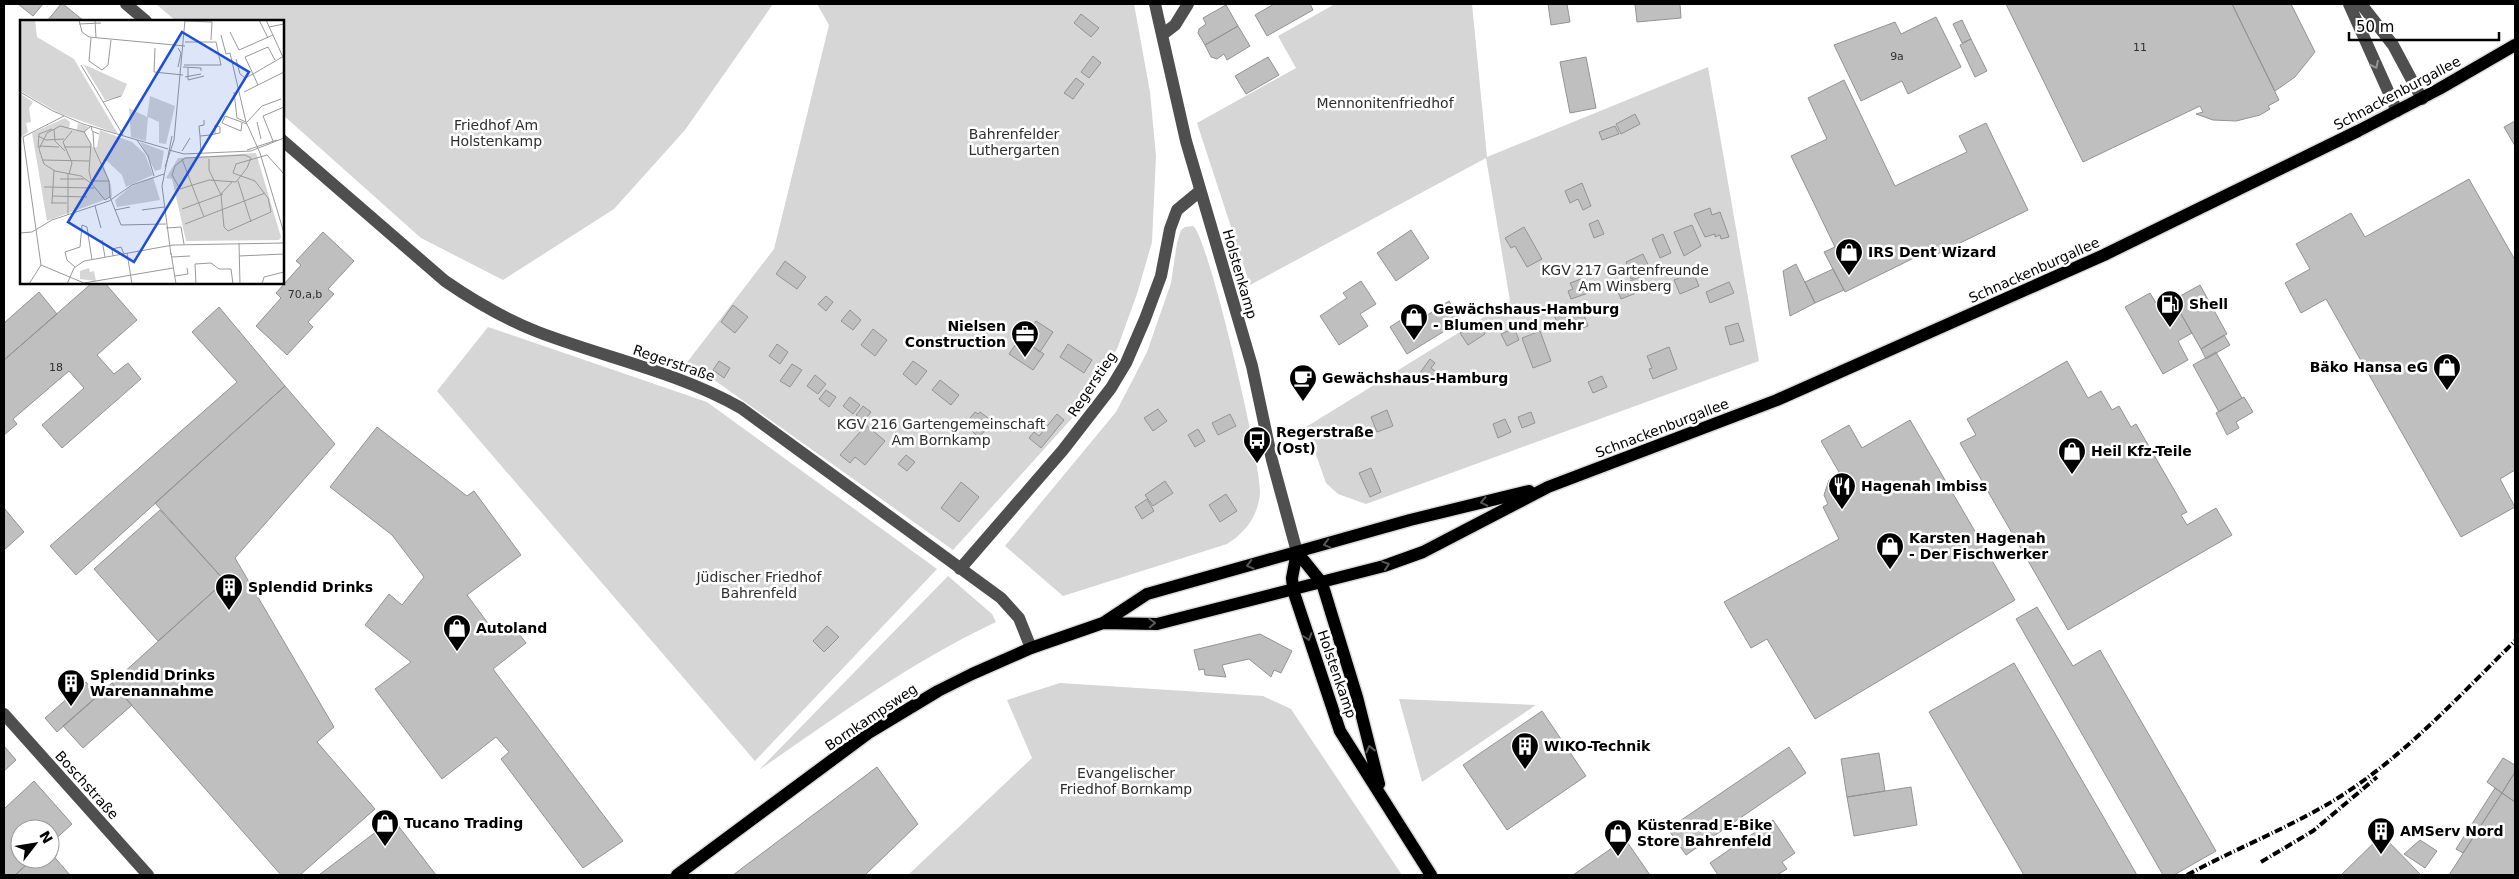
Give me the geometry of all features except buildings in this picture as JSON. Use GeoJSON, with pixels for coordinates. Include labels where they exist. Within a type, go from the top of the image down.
{"type":"FeatureCollection","features":[{"type":"Feature","properties":{"kind":"main road","name":"Schnackenburgallee"},"geometry":{"type":"LineString","coordinates":[[1293,590],[1384,566],[1423,552],[1548,487],[1784,396],[2104,255],[2398,111],[2515,45]]}},
{"type":"Feature","properties":{"kind":"main road","name":"Schnackenburgallee"},"geometry":{"type":"LineString","coordinates":[[1297,552],[1410,520],[1548,487]]}},
{"type":"Feature","properties":{"kind":"main road","name":"Holstenkamp"},"geometry":{"type":"LineString","coordinates":[[1297,552],[1322,583],[1357,697],[1382,796]]}},
{"type":"Feature","properties":{"kind":"main road","name":"Holstenkamp"},"geometry":{"type":"LineString","coordinates":[[1297,552],[1292,578],[1293,590],[1340,731],[1431,875]]}},
{"type":"Feature","properties":{"kind":"main road","name":"Bornkampsweg"},"geometry":{"type":"LineString","coordinates":[[677,875],[886,722],[938,691],[1032,648],[1103,623],[1147,594],[1297,552]]}},
{"type":"Feature","properties":{"kind":"main road","name":"Bornkampsweg"},"geometry":{"type":"LineString","coordinates":[[1103,623],[1157,624],[1293,590]]}},
{"type":"Feature","properties":{"kind":"street"},"geometry":{"type":"LineString","coordinates":[[126,4],[145,20]]}},
{"type":"Feature","properties":{"kind":"street","name":"Holstenkamp"},"geometry":{"type":"LineString","coordinates":[[1155,4],[1186,141],[1252,366],[1272,460],[1297,552]]}},
{"type":"Feature","properties":{"kind":"street"},"geometry":{"type":"LineString","coordinates":[[1162,35],[1175,25],[1188,4]]}},
{"type":"Feature","properties":{"kind":"street"},"geometry":{"type":"LineString","coordinates":[[2349,4],[2398,111]]}},
{"type":"Feature","properties":{"kind":"street"},"geometry":{"type":"LineString","coordinates":[[2361,4],[2393,45],[2422,98]]}},
{"type":"Feature","properties":{"kind":"street","name":"Regerstraße"},"geometry":{"type":"LineString","coordinates":[[284,142],[445,280],[474,301],[537,332],[712,391],[742,408],[1001,598],[1019,618],[1032,648]]}},
{"type":"Feature","properties":{"kind":"street","name":"Regerstieg"},"geometry":{"type":"LineString","coordinates":[[960,569],[1063,450],[1112,388],[1126,363],[1146,319],[1161,276],[1170,229],[1177,210],[1200,191]]}},
{"type":"Feature","properties":{"kind":"street","name":"Boschstraße"},"geometry":{"type":"LineString","coordinates":[[4,714],[148,875]]}},
{"type":"Feature","properties":{"kind":"green space","name":"Friedhof Am Holstenkamp"},"geometry":{"type":"Polygon","coordinates":[[[156,4],[773,4],[685,130],[614,209],[503,280],[421,238],[284,116],[284,20],[175,20],[156,4]]]}},
{"type":"Feature","properties":{"kind":"green space","name":"Bahrenfelder Luthergarten"},"geometry":{"type":"Polygon","coordinates":[[[817,4],[1134,4],[1150,92],[1156,156],[1152,242],[1137,294],[1117,349],[1074,416],[953,550],[700,370],[685,365],[774,249],[829,25],[817,4]]]}},
{"type":"Feature","properties":{"kind":"green space","name":"KGV 217 Gartenfreunde Am Winsberg"},"geometry":{"type":"Polygon","coordinates":[[[1335,4],[1472,4],[1487,157],[1708,67],[1759,361],[1366,504],[1338,494],[1326,483],[1306,427],[1510,301],[1486,158],[1250,285],[1197,123],[1296,68],[1278,36],[1335,4]]]}},
{"type":"Feature","properties":{"kind":"green space"},"geometry":{"type":"Polygon","coordinates":[[[1193,226],[1200,239],[1210,268],[1244,399],[1258,474],[1260,493],[1257,509],[1245,529],[1227,544],[1063,596],[1005,546],[1116,412],[1147,352],[1171,283],[1177,243],[1181,230],[1185,227],[1193,226]]]}},
{"type":"Feature","properties":{"kind":"green space","name":"Jüdischer Friedhof Bahrenfeld"},"geometry":{"type":"Polygon","coordinates":[[[488,327],[707,402],[937,569],[755,761],[437,391],[488,327]]]}},
{"type":"Feature","properties":{"kind":"green space"},"geometry":{"type":"Polygon","coordinates":[[[948,576],[992,614],[996,622],[904,672],[845,710],[759,770],[948,576]]]}},
{"type":"Feature","properties":{"kind":"green space","name":"Evangelischer Friedhof Bornkamp"},"geometry":{"type":"Polygon","coordinates":[[[1060,683],[1263,696],[1291,709],[1402,875],[908,875],[1032,758],[1007,700],[1060,683]]]}},
{"type":"Feature","properties":{"kind":"green space"},"geometry":{"type":"Polygon","coordinates":[[[1399,699],[1536,705],[1422,782],[1399,699]]]}},
{"type":"Feature","properties":{"kind":"railway"},"geometry":{"type":"LineString","coordinates":[[2187,875],[2315,811],[2358,784],[2406,747],[2515,641]]}},
{"type":"Feature","properties":{"kind":"railway"},"geometry":{"type":"LineString","coordinates":[[2261,862],[2313,831],[2377,777]]}},
{"type":"Feature","properties":{"kind":"place","name":"IRS Dent Wizard"},"geometry":{"type":"Point","coordinates":[1849,276]}},
{"type":"Feature","properties":{"kind":"place","name":"Shell"},"geometry":{"type":"Point","coordinates":[2170,328]}},
{"type":"Feature","properties":{"kind":"place","name":"Gewächshaus-Hamburg - Blumen und mehr"},"geometry":{"type":"Point","coordinates":[1414,341]}},
{"type":"Feature","properties":{"kind":"place","name":"Nielsen Construction"},"geometry":{"type":"Point","coordinates":[1025,358]}},
{"type":"Feature","properties":{"kind":"place","name":"Bäko Hansa eG"},"geometry":{"type":"Point","coordinates":[2447,391]}},
{"type":"Feature","properties":{"kind":"place","name":"Gewächshaus-Hamburg"},"geometry":{"type":"Point","coordinates":[1303,402]}},
{"type":"Feature","properties":{"kind":"place","name":"Regerstraße (Ost)"},"geometry":{"type":"Point","coordinates":[1257,464]}},
{"type":"Feature","properties":{"kind":"place","name":"Heil Kfz-Teile"},"geometry":{"type":"Point","coordinates":[2072,475]}},
{"type":"Feature","properties":{"kind":"place","name":"Hagenah Imbiss"},"geometry":{"type":"Point","coordinates":[1842,510]}},
{"type":"Feature","properties":{"kind":"place","name":"Karsten Hagenah - Der Fischwerker"},"geometry":{"type":"Point","coordinates":[1890,570]}},
{"type":"Feature","properties":{"kind":"place","name":"Splendid Drinks"},"geometry":{"type":"Point","coordinates":[229,611]}},
{"type":"Feature","properties":{"kind":"place","name":"Autoland"},"geometry":{"type":"Point","coordinates":[457,652]}},
{"type":"Feature","properties":{"kind":"place","name":"Splendid Drinks Warenannahme"},"geometry":{"type":"Point","coordinates":[71,707]}},
{"type":"Feature","properties":{"kind":"place","name":"WIKO-Technik"},"geometry":{"type":"Point","coordinates":[1525,770]}},
{"type":"Feature","properties":{"kind":"place","name":"Tucano Trading"},"geometry":{"type":"Point","coordinates":[385,847]}},
{"type":"Feature","properties":{"kind":"place","name":"AMServ Nord"},"geometry":{"type":"Point","coordinates":[2381,855]}},
{"type":"Feature","properties":{"kind":"place","name":"Küstenrad E-Bike Store Bahrenfeld"},"geometry":{"type":"Point","coordinates":[1618,857]}},
{"type":"Feature","properties":{"kind":"park label","name":"Mennonitenfriedhof"},"geometry":{"type":"Point","coordinates":[1385,103]}},
{"type":"Feature","properties":{"kind":"park label","name":"KGV 216 Gartengemeinschaft Am Bornkamp"},"geometry":{"type":"Point","coordinates":[941,432]}}]}
